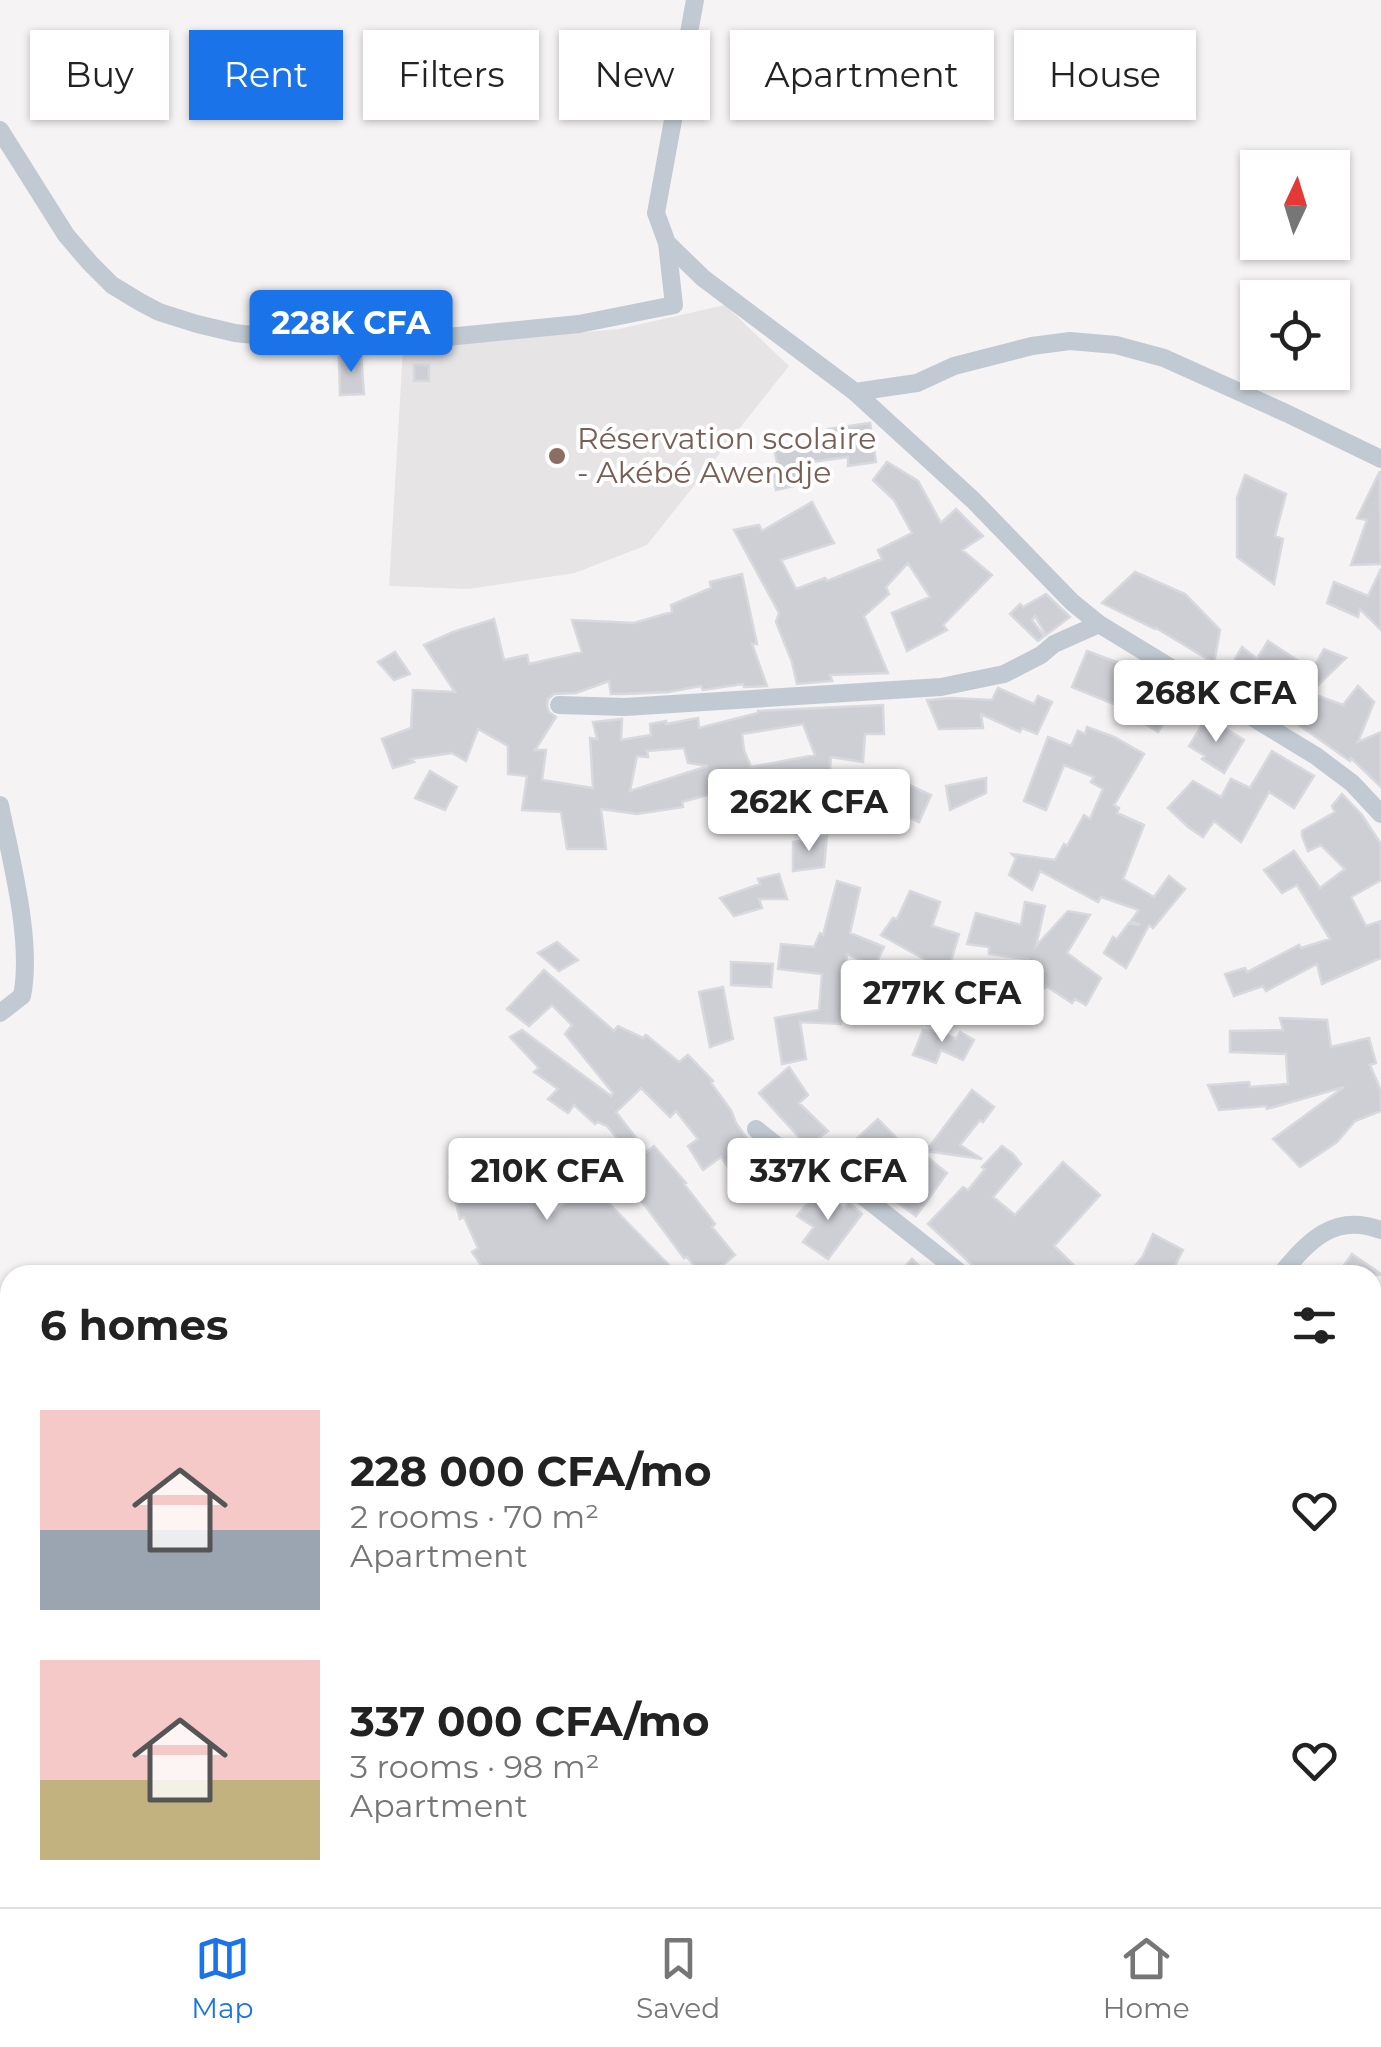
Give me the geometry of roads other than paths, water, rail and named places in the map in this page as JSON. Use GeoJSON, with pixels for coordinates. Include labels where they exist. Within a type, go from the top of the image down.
{"type":"FeatureCollection","features":[{"type":"Feature","properties":{"kind":"street"},"geometry":{"type":"LineString","coordinates":[[0,130],[66,235],[90,264],[112,285],[159,312],[235,333],[398,342],[578,324],[674,305],[667,243],[656,212],[694,0]]}},
{"type":"Feature","properties":{"kind":"street"},"geometry":{"type":"LineString","coordinates":[[667,243],[703,278],[855,392],[973,500],[1072,602],[1099,624],[1316,756],[1352,784],[1381,814]]}},
{"type":"Feature","properties":{"kind":"street"},"geometry":{"type":"LineString","coordinates":[[855,392],[917,383],[954,366],[1032,346],[1070,340],[1116,345],[1164,358],[1381,459]]}},
{"type":"Feature","properties":{"kind":"street"},"geometry":{"type":"LineString","coordinates":[[560,705],[624,708],[941,687],[1004,674],[1042,655],[1054,644],[1099,624]]}},
{"type":"Feature","properties":{"kind":"street"},"geometry":{"type":"LineString","coordinates":[[0,806],[18,899],[26,973],[22,996],[0,1013]]}},
{"type":"Feature","properties":{"kind":"street"},"geometry":{"type":"LineString","coordinates":[[756,1129],[792,1158],[840,1178],[951,1265]]}},
{"type":"Feature","properties":{"kind":"street"},"geometry":{"type":"LineString","coordinates":[[1289,1265],[1314,1237],[1336,1226],[1356,1224],[1381,1230]]}},
{"type":"Feature","properties":{"kind":"place","name":"Réservation scolaire - Akébé Awendje"},"geometry":{"type":"Point","coordinates":[557,456]}}]}
